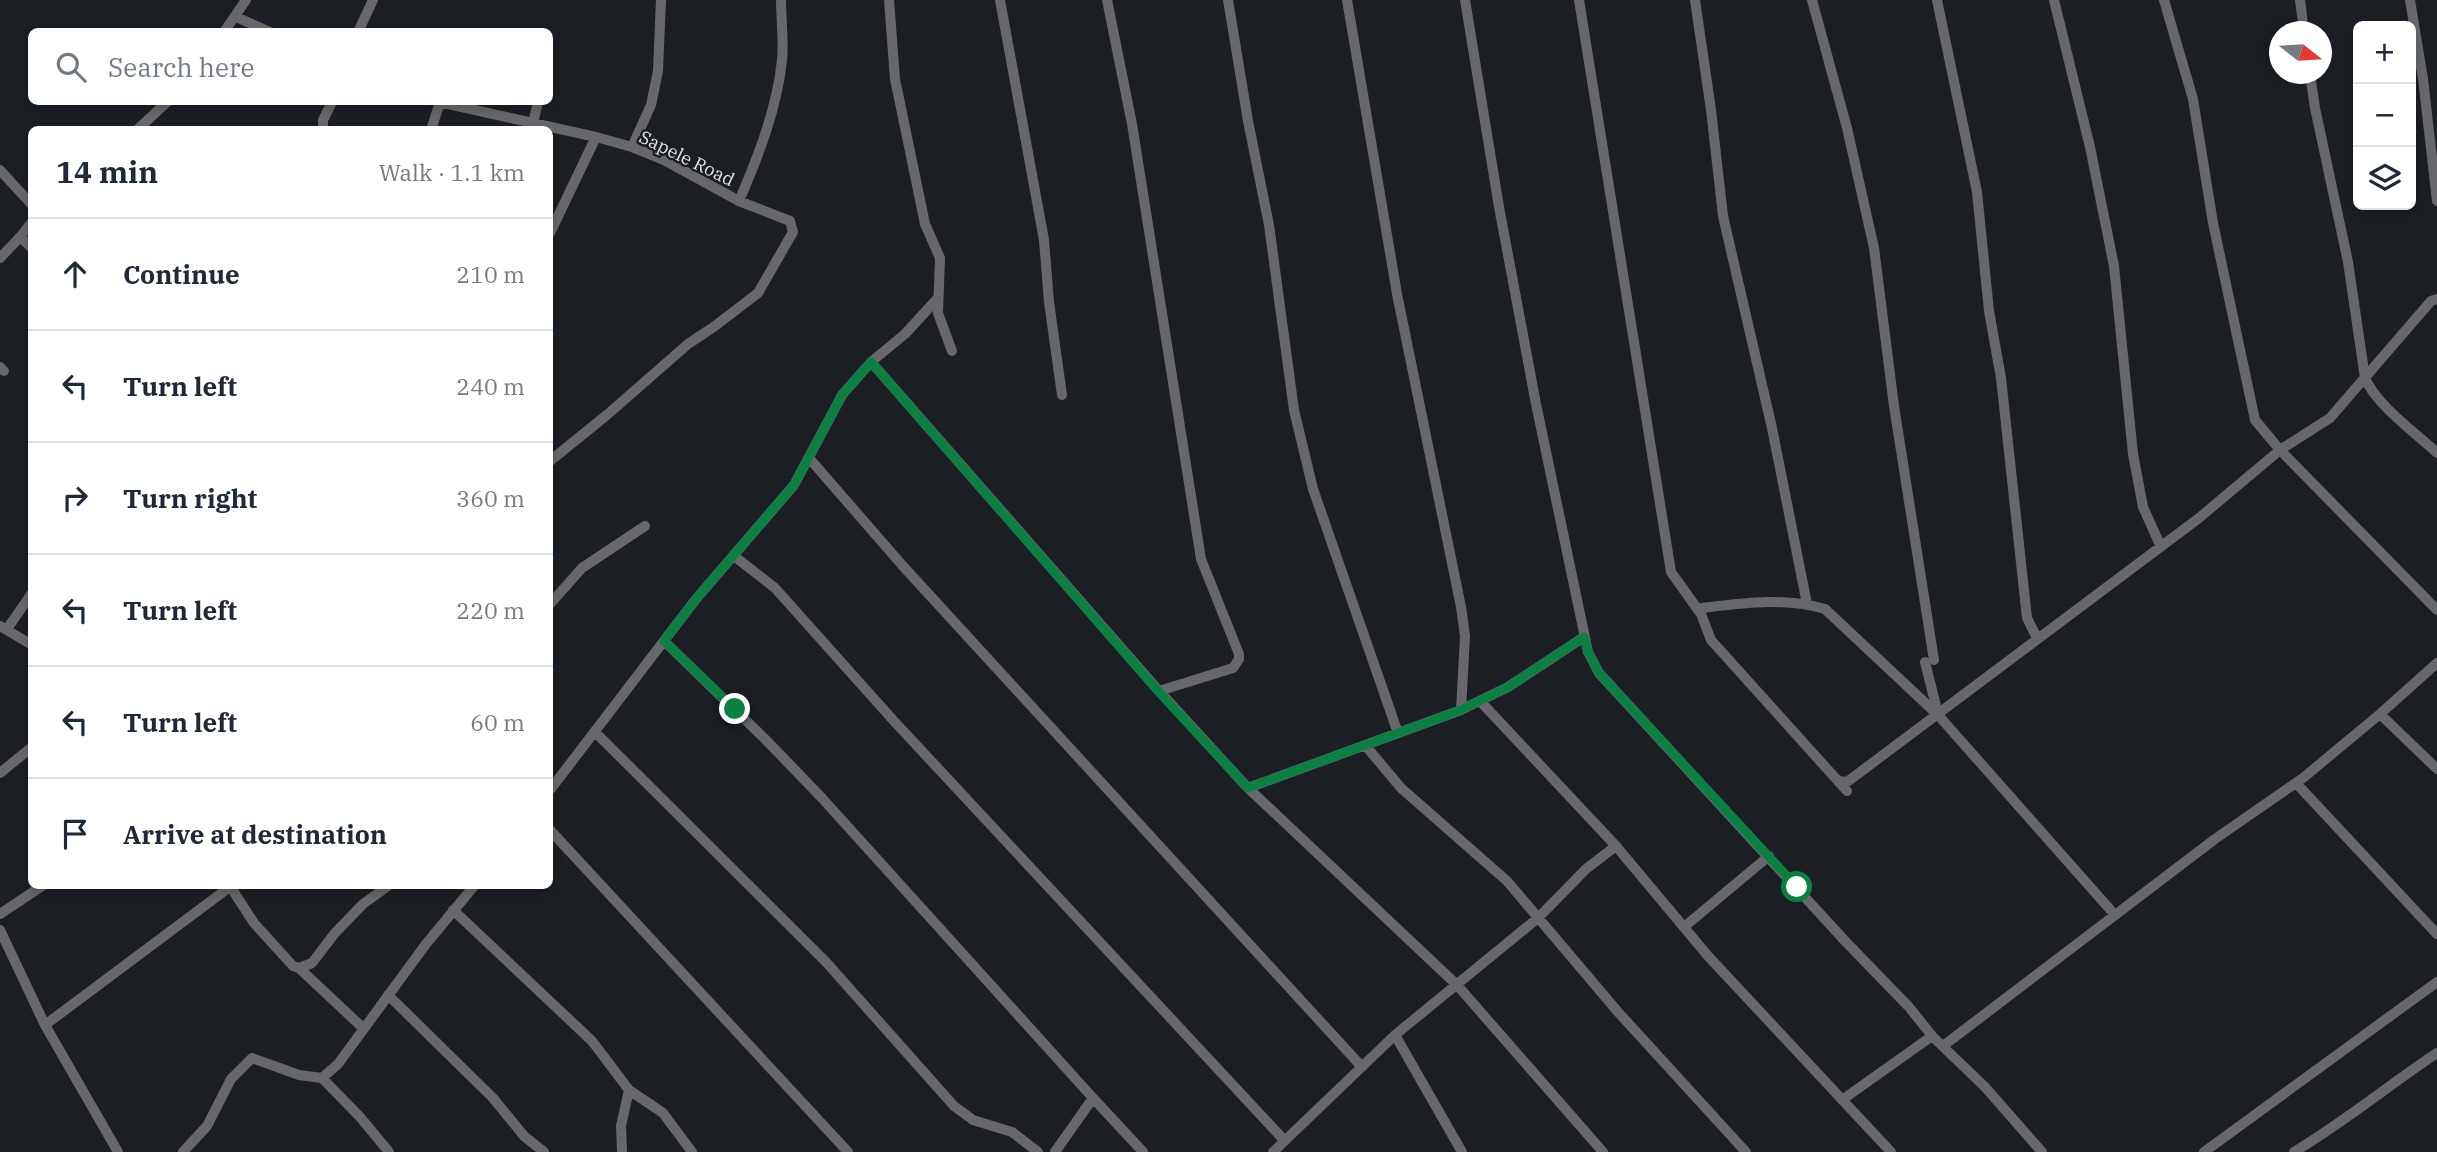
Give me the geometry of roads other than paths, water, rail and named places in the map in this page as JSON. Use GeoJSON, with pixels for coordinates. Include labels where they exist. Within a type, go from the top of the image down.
{"type":"FeatureCollection","features":[{"type":"Feature","properties":{"kind":"street"},"geometry":{"type":"LineString","coordinates":[[227,28],[246,0]]}},
{"type":"Feature","properties":{"kind":"street"},"geometry":{"type":"LineString","coordinates":[[360,28],[373,0]]}},
{"type":"Feature","properties":{"kind":"street"},"geometry":{"type":"LineString","coordinates":[[632,147],[651,105],[658,71],[661,0]]}},
{"type":"Feature","properties":{"kind":"street"},"geometry":{"type":"LineString","coordinates":[[739,201],[752,171],[772,109],[782,59],[781,0]]}},
{"type":"Feature","properties":{"kind":"street"},"geometry":{"type":"LineString","coordinates":[[889,0],[895,79],[925,224],[940,258],[938,313],[952,351]]}},
{"type":"Feature","properties":{"kind":"street"},"geometry":{"type":"LineString","coordinates":[[1000,0],[1044,240],[1049,302],[1062,395]]}},
{"type":"Feature","properties":{"kind":"street"},"geometry":{"type":"LineString","coordinates":[[1107,0],[1132,124],[1201,559],[1239,654],[1233,668],[1158,691]]}},
{"type":"Feature","properties":{"kind":"street"},"geometry":{"type":"LineString","coordinates":[[1228,0],[1269,225],[1293,410],[1313,489],[1398,733]]}},
{"type":"Feature","properties":{"kind":"street"},"geometry":{"type":"LineString","coordinates":[[1348,0],[1397,294],[1461,607],[1465,636],[1461,710]]}},
{"type":"Feature","properties":{"kind":"street"},"geometry":{"type":"LineString","coordinates":[[1465,0],[1516,299],[1588,652],[1599,673],[1909,1007],[1933,1037],[1985,1087],[2042,1152]]}},
{"type":"Feature","properties":{"kind":"street"},"geometry":{"type":"LineString","coordinates":[[1579,0],[1671,572],[1701,614],[1711,640],[1847,791]]}},
{"type":"Feature","properties":{"kind":"street"},"geometry":{"type":"LineString","coordinates":[[1695,0],[1723,216],[1772,428],[1807,604]]}},
{"type":"Feature","properties":{"kind":"street"},"geometry":{"type":"LineString","coordinates":[[1812,0],[1847,128],[1874,248],[1938,715]]}},
{"type":"Feature","properties":{"kind":"street"},"geometry":{"type":"LineString","coordinates":[[1937,0],[1977,191],[1989,311],[2001,377],[2027,618],[2037,638]]}},
{"type":"Feature","properties":{"kind":"street"},"geometry":{"type":"LineString","coordinates":[[2054,0],[2090,146],[2114,266],[2133,454],[2143,507],[2161,547]]}},
{"type":"Feature","properties":{"kind":"street"},"geometry":{"type":"LineString","coordinates":[[2164,0],[2193,99],[2213,223],[2255,420],[2280,450],[2437,610]]}},
{"type":"Feature","properties":{"kind":"street"},"geometry":{"type":"LineString","coordinates":[[2300,0],[2303,21]]}},
{"type":"Feature","properties":{"kind":"street"},"geometry":{"type":"LineString","coordinates":[[2410,0],[2423,79],[2437,201]]}},
{"type":"Feature","properties":{"kind":"street"},"geometry":{"type":"LineString","coordinates":[[236,17],[261,28]]}},
{"type":"Feature","properties":{"kind":"street"},"geometry":{"type":"LineString","coordinates":[[2311,84],[2348,262],[2365,378],[2383,402],[2437,453]]}},
{"type":"Feature","properties":{"kind":"street"},"geometry":{"type":"LineString","coordinates":[[141,126],[164,105]]}},
{"type":"Feature","properties":{"kind":"street"},"geometry":{"type":"LineString","coordinates":[[323,126],[330,105]]}},
{"type":"Feature","properties":{"kind":"street"},"geometry":{"type":"LineString","coordinates":[[432,126],[438,105]]}},
{"type":"Feature","properties":{"kind":"street","name":"Sapele Road"},"geometry":{"type":"LineString","coordinates":[[452,105],[546,126]]}},
{"type":"Feature","properties":{"kind":"street"},"geometry":{"type":"LineString","coordinates":[[533,123],[537,105]]}},
{"type":"Feature","properties":{"kind":"street","name":"Sapele Road"},"geometry":{"type":"LineString","coordinates":[[553,127],[632,147],[664,160],[739,201],[790,221],[793,232],[758,293],[688,344],[553,459]]}},
{"type":"Feature","properties":{"kind":"street"},"geometry":{"type":"LineString","coordinates":[[553,227],[596,137]]}},
{"type":"Feature","properties":{"kind":"street"},"geometry":{"type":"LineString","coordinates":[[0,170],[28,201]]}},
{"type":"Feature","properties":{"kind":"street"},"geometry":{"type":"LineString","coordinates":[[0,258],[28,227]]}},
{"type":"Feature","properties":{"kind":"street"},"geometry":{"type":"LineString","coordinates":[[20,237],[28,244]]}},
{"type":"Feature","properties":{"kind":"street"},"geometry":{"type":"LineString","coordinates":[[553,786],[696,599],[794,485],[842,395],[871,362],[905,334],[938,299]]}},
{"type":"Feature","properties":{"kind":"street"},"geometry":{"type":"LineString","coordinates":[[1838,781],[1847,782],[1938,715],[2200,518],[2280,450],[2330,418],[2431,302],[2437,299]]}},
{"type":"Feature","properties":{"kind":"street"},"geometry":{"type":"LineString","coordinates":[[871,362],[1158,691],[1248,788],[1457,985],[1603,1152]]}},
{"type":"Feature","properties":{"kind":"street"},"geometry":{"type":"LineString","coordinates":[[809,458],[911,575],[1362,1067]]}},
{"type":"Feature","properties":{"kind":"street"},"geometry":{"type":"LineString","coordinates":[[553,601],[582,568],[645,526]]}},
{"type":"Feature","properties":{"kind":"street"},"geometry":{"type":"LineString","coordinates":[[734,556],[775,588],[893,720],[1284,1140]]}},
{"type":"Feature","properties":{"kind":"street"},"geometry":{"type":"LineString","coordinates":[[28,598],[3,628],[28,643]]}},
{"type":"Feature","properties":{"kind":"street"},"geometry":{"type":"LineString","coordinates":[[1701,614],[1702,608],[1762,601],[1807,604],[1825,609],[1938,715],[2115,915]]}},
{"type":"Feature","properties":{"kind":"street"},"geometry":{"type":"LineString","coordinates":[[1248,788],[1461,710],[1508,687],[1584,637]]}},
{"type":"Feature","properties":{"kind":"street"},"geometry":{"type":"LineString","coordinates":[[664,641],[821,797],[1143,1152]]}},
{"type":"Feature","properties":{"kind":"street"},"geometry":{"type":"LineString","coordinates":[[1943,1046],[2215,839],[2296,783],[2380,715],[2437,663]]}},
{"type":"Feature","properties":{"kind":"street"},"geometry":{"type":"LineString","coordinates":[[1480,701],[1616,846],[1684,927],[1891,1152]]}},
{"type":"Feature","properties":{"kind":"street"},"geometry":{"type":"LineString","coordinates":[[2380,715],[2437,769]]}},
{"type":"Feature","properties":{"kind":"street"},"geometry":{"type":"LineString","coordinates":[[595,732],[826,962],[954,1106],[973,1120],[1012,1132],[1038,1152]]}},
{"type":"Feature","properties":{"kind":"street"},"geometry":{"type":"LineString","coordinates":[[1365,745],[1401,788],[1507,880],[1618,1012],[1746,1152]]}},
{"type":"Feature","properties":{"kind":"street"},"geometry":{"type":"LineString","coordinates":[[0,773],[28,750]]}},
{"type":"Feature","properties":{"kind":"street"},"geometry":{"type":"LineString","coordinates":[[2296,783],[2437,934]]}},
{"type":"Feature","properties":{"kind":"street"},"geometry":{"type":"LineString","coordinates":[[553,833],[848,1152]]}},
{"type":"Feature","properties":{"kind":"street"},"geometry":{"type":"LineString","coordinates":[[1273,1152],[1395,1035],[1538,918],[1586,869],[1616,846]]}},
{"type":"Feature","properties":{"kind":"street"},"geometry":{"type":"LineString","coordinates":[[1684,927],[1769,856]]}},
{"type":"Feature","properties":{"kind":"street"},"geometry":{"type":"LineString","coordinates":[[0,914],[37,889]]}},
{"type":"Feature","properties":{"kind":"street"},"geometry":{"type":"LineString","coordinates":[[45,1025],[226,889]]}},
{"type":"Feature","properties":{"kind":"street"},"geometry":{"type":"LineString","coordinates":[[232,889],[254,923],[293,966],[299,968],[363,1028]]}},
{"type":"Feature","properties":{"kind":"street"},"geometry":{"type":"LineString","coordinates":[[299,968],[312,963],[335,933],[363,904],[384,889]]}},
{"type":"Feature","properties":{"kind":"street"},"geometry":{"type":"LineString","coordinates":[[322,1078],[338,1064],[471,889]]}},
{"type":"Feature","properties":{"kind":"street"},"geometry":{"type":"LineString","coordinates":[[453,910],[592,1041],[629,1090],[663,1113],[692,1152]]}},
{"type":"Feature","properties":{"kind":"street"},"geometry":{"type":"LineString","coordinates":[[0,930],[45,1025],[118,1152]]}},
{"type":"Feature","properties":{"kind":"street"},"geometry":{"type":"LineString","coordinates":[[2204,1152],[2437,982]]}},
{"type":"Feature","properties":{"kind":"street"},"geometry":{"type":"LineString","coordinates":[[388,995],[493,1098],[524,1136],[544,1152]]}},
{"type":"Feature","properties":{"kind":"street"},"geometry":{"type":"LineString","coordinates":[[1395,1035],[1462,1152]]}},
{"type":"Feature","properties":{"kind":"street"},"geometry":{"type":"LineString","coordinates":[[1842,1100],[1933,1037]]}},
{"type":"Feature","properties":{"kind":"street"},"geometry":{"type":"LineString","coordinates":[[2294,1152],[2346,1119],[2397,1079],[2437,1053]]}},
{"type":"Feature","properties":{"kind":"street"},"geometry":{"type":"LineString","coordinates":[[183,1152],[207,1126],[231,1079],[252,1058],[299,1075],[322,1078],[389,1152]]}},
{"type":"Feature","properties":{"kind":"street"},"geometry":{"type":"LineString","coordinates":[[622,1152],[621,1126],[629,1090]]}},
{"type":"Feature","properties":{"kind":"street"},"geometry":{"type":"LineString","coordinates":[[1055,1152],[1093,1098]]}}]}
